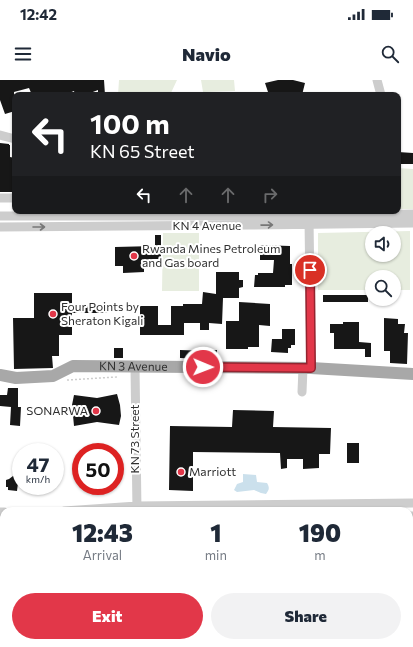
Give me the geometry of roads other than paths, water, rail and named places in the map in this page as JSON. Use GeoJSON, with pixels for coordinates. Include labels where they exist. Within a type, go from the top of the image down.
{"type":"FeatureCollection","features":[{"type":"Feature","properties":{"kind":"main road","name":"KN 3 Avenue"},"geometry":{"type":"LineString","coordinates":[[0,375],[16,378],[53,376],[73,366],[307,368],[413,374]]}},
{"type":"Feature","properties":{"kind":"street"},"geometry":{"type":"LineString","coordinates":[[377,80],[380,92]]}},
{"type":"Feature","properties":{"kind":"street"},"geometry":{"type":"LineString","coordinates":[[0,135],[12,138]]}},
{"type":"Feature","properties":{"kind":"street"},"geometry":{"type":"LineString","coordinates":[[0,198],[12,198]]}},
{"type":"Feature","properties":{"kind":"street","name":"KN 4 Avenue"},"geometry":{"type":"LineString","coordinates":[[0,227],[248,226],[371,214]]}},
{"type":"Feature","properties":{"kind":"street","name":"KN 4 Avenue"},"geometry":{"type":"LineString","coordinates":[[401,214],[413,214]]}},
{"type":"Feature","properties":{"kind":"street","name":"KN 4 Avenue"},"geometry":{"type":"LineString","coordinates":[[0,216],[248,216],[309,220],[413,223]]}},
{"type":"Feature","properties":{"kind":"street"},"geometry":{"type":"LineString","coordinates":[[248,216],[248,226]]}},
{"type":"Feature","properties":{"kind":"street"},"geometry":{"type":"LineString","coordinates":[[302,392],[307,368],[309,220]]}},
{"type":"Feature","properties":{"kind":"street","name":"KN 73 Street"},"geometry":{"type":"LineString","coordinates":[[135,367],[137,507]]}},
{"type":"Feature","properties":{"kind":"street"},"geometry":{"type":"LineString","coordinates":[[192,507],[413,503]]}},
{"type":"Feature","properties":{"kind":"water"},"geometry":{"type":"Polygon","coordinates":[[[243,474],[256,475],[257,482],[267,483],[269,489],[266,494],[254,490],[237,492],[234,490],[237,484],[243,482],[243,474]]]}},
{"type":"Feature","properties":{"kind":"place","name":"Rwanda Mines Petroleum and Gas board"},"geometry":{"type":"Point","coordinates":[134,256]}},
{"type":"Feature","properties":{"kind":"place","name":"Four Points by Sheraton Kigali"},"geometry":{"type":"Point","coordinates":[53,314]}},
{"type":"Feature","properties":{"kind":"place","name":"SONARWA"},"geometry":{"type":"Point","coordinates":[96,411]}},
{"type":"Feature","properties":{"kind":"place","name":"Marriott"},"geometry":{"type":"Point","coordinates":[181,472]}}]}
